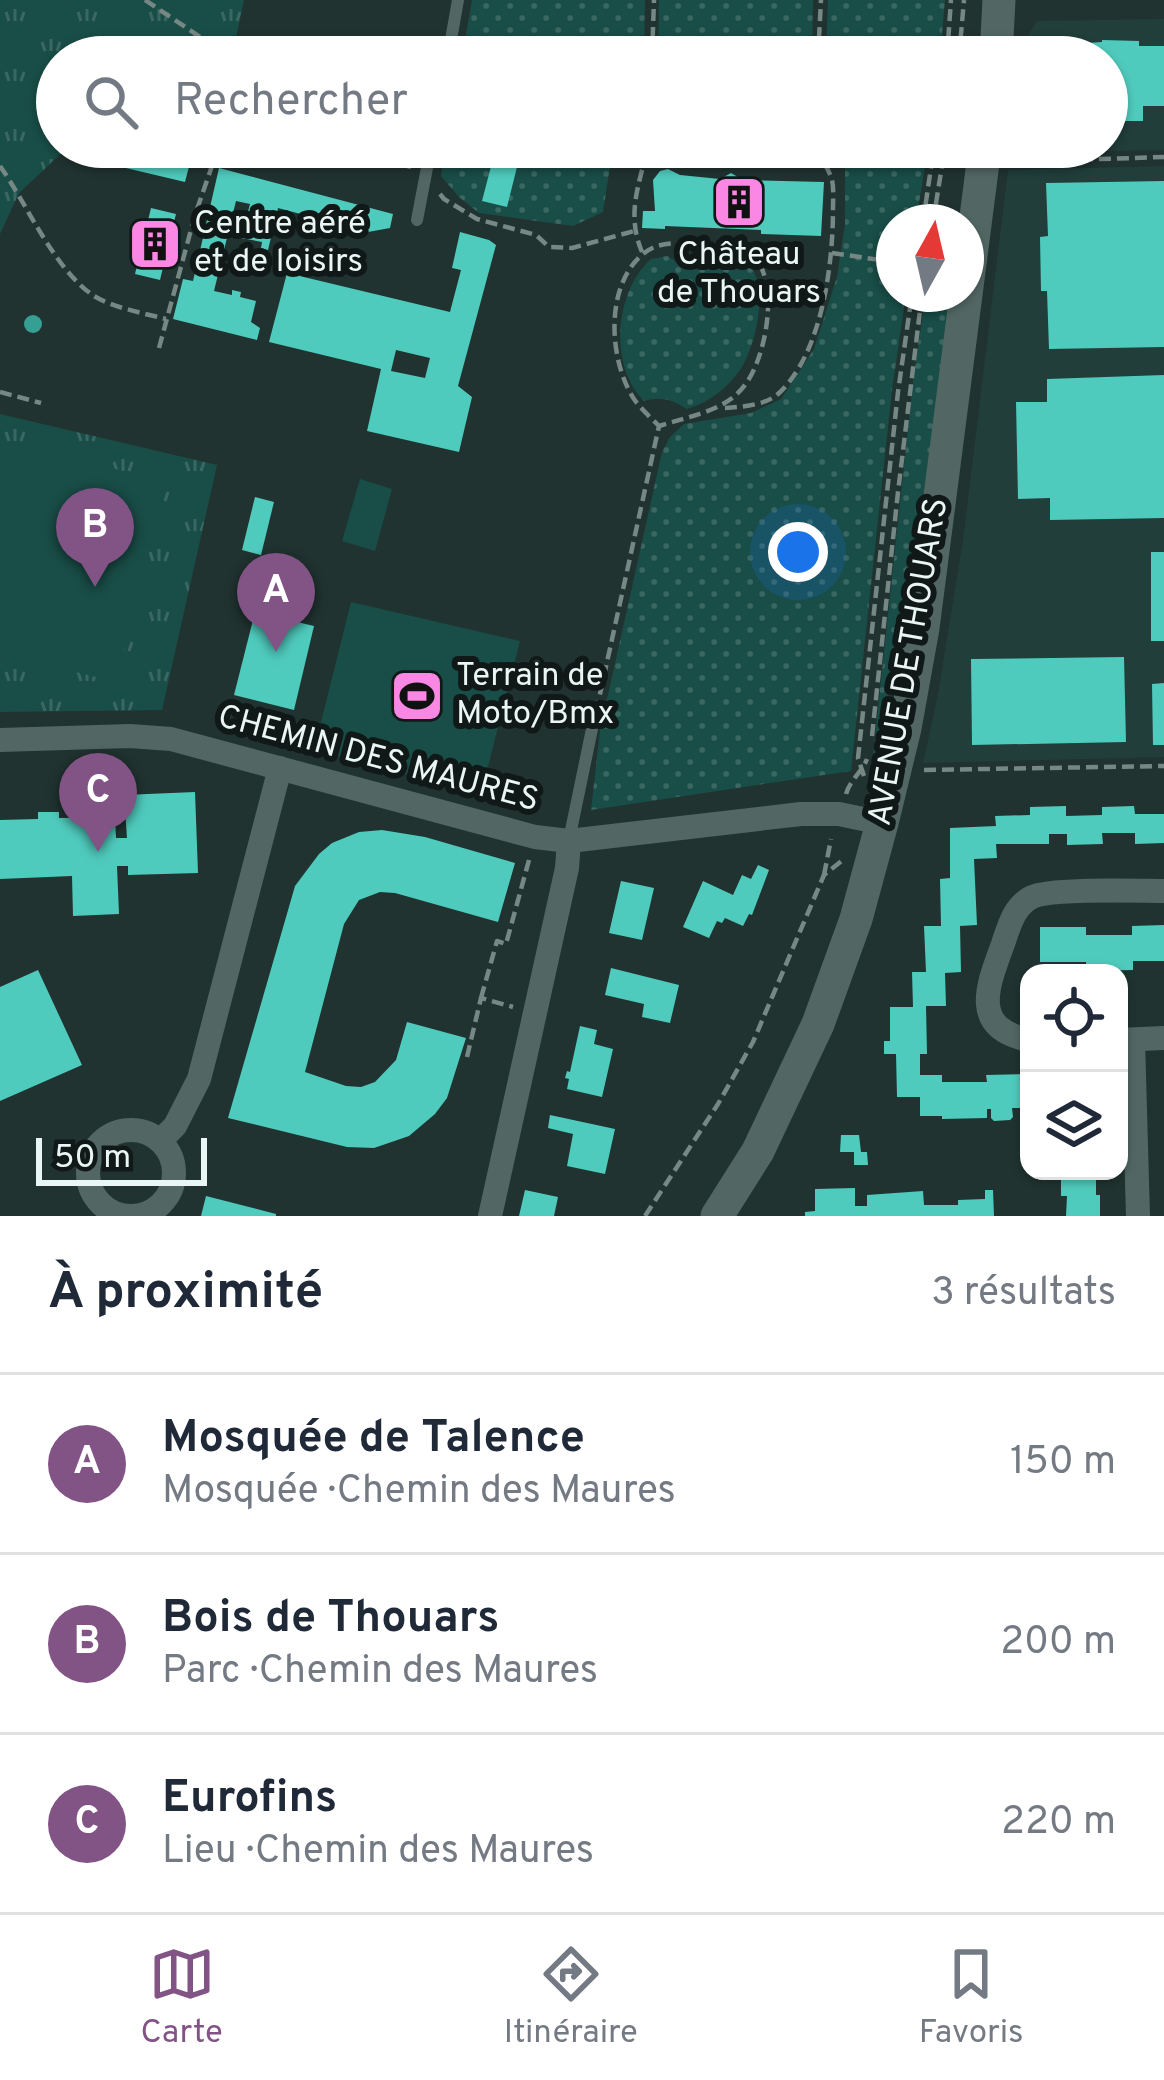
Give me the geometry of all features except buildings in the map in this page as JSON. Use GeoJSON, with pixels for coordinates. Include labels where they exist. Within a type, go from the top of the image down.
{"type":"FeatureCollection","features":[{"type":"Feature","properties":{"kind":"street"},"geometry":{"type":"LineString","coordinates":[[996,36],[998,0]]}},
{"type":"Feature","properties":{"kind":"street","name":"AVENUE DE THOUARS"},"geometry":{"type":"LineString","coordinates":[[717,1216],[758,1151],[818,1024],[856,919],[861,818],[904,728],[923,628],[982,168]]}},
{"type":"Feature","properties":{"kind":"street","name":"CHEMIN DES MAURES"},"geometry":{"type":"LineString","coordinates":[[0,740],[171,739],[535,837],[569,841],[802,814],[861,818]]}},
{"type":"Feature","properties":{"kind":"street"},"geometry":{"type":"LineString","coordinates":[[160,1142],[175,1126],[199,1078],[280,768]]}},
{"type":"Feature","properties":{"kind":"street"},"geometry":{"type":"LineString","coordinates":[[490,1216],[567,868],[569,841]]}},
{"type":"Feature","properties":{"kind":"street"},"geometry":{"type":"LineString","coordinates":[[1020,1038],[999,1028],[987,1007],[989,982],[1012,917],[1022,904],[1045,892],[1164,891]]}},
{"type":"Feature","properties":{"kind":"street"},"geometry":{"type":"LineString","coordinates":[[1128,1040],[1164,1038]]}},
{"type":"Feature","properties":{"kind":"street"},"geometry":{"type":"LineString","coordinates":[[1128,1069],[1138,1216]]}},
{"type":"Feature","properties":{"kind":"lane"},"geometry":{"type":"LineString","coordinates":[[452,36],[458,0]]}},
{"type":"Feature","properties":{"kind":"lane"},"geometry":{"type":"LineString","coordinates":[[417,220],[427,168]]}},
{"type":"Feature","properties":{"kind":"lane"},"geometry":{"type":"LineString","coordinates":[[569,841],[592,729]]}},
{"type":"Feature","properties":{"kind":"path"},"geometry":{"type":"LineString","coordinates":[[145,0],[199,36]]}},
{"type":"Feature","properties":{"kind":"path"},"geometry":{"type":"LineString","coordinates":[[653,36],[654,0]]}},
{"type":"Feature","properties":{"kind":"path"},"geometry":{"type":"LineString","coordinates":[[819,36],[820,0]]}},
{"type":"Feature","properties":{"kind":"path"},"geometry":{"type":"LineString","coordinates":[[948,36],[951,0]]}},
{"type":"Feature","properties":{"kind":"path"},"geometry":{"type":"LineString","coordinates":[[961,36],[964,0]]}},
{"type":"Feature","properties":{"kind":"path"},"geometry":{"type":"LineString","coordinates":[[1128,158],[1164,157]]}},
{"type":"Feature","properties":{"kind":"path"},"geometry":{"type":"LineString","coordinates":[[0,166],[78,282],[98,298],[166,319]]}},
{"type":"Feature","properties":{"kind":"path"},"geometry":{"type":"LineString","coordinates":[[159,348],[211,168]]}},
{"type":"Feature","properties":{"kind":"path"},"geometry":{"type":"LineString","coordinates":[[643,168],[633,211],[643,254]]}},
{"type":"Feature","properties":{"kind":"path"},"geometry":{"type":"LineString","coordinates":[[659,426],[775,398],[799,368],[829,284],[833,182],[826,168]]}},
{"type":"Feature","properties":{"kind":"path"},"geometry":{"type":"LineString","coordinates":[[926,204],[931,168]]}},
{"type":"Feature","properties":{"kind":"path"},"geometry":{"type":"LineString","coordinates":[[936,204],[942,168]]}},
{"type":"Feature","properties":{"kind":"path"},"geometry":{"type":"LineString","coordinates":[[536,235],[549,247],[572,248],[634,231]]}},
{"type":"Feature","properties":{"kind":"path"},"geometry":{"type":"LineString","coordinates":[[659,426],[636,403],[624,380],[615,325],[629,270],[657,245],[737,246],[761,267],[769,311],[763,342],[754,372],[739,395],[719,408]]}},
{"type":"Feature","properties":{"kind":"path"},"geometry":{"type":"LineString","coordinates":[[832,253],[876,259]]}},
{"type":"Feature","properties":{"kind":"path","name":"AVENUE DE THOUARS"},"geometry":{"type":"LineString","coordinates":[[645,1216],[753,1042],[824,874],[850,852],[861,818],[868,794],[858,758],[909,312]]}},
{"type":"Feature","properties":{"kind":"path"},"geometry":{"type":"LineString","coordinates":[[824,874],[826,854],[861,818],[848,785],[862,771],[870,750],[920,312]]}},
{"type":"Feature","properties":{"kind":"path"},"geometry":{"type":"LineString","coordinates":[[0,392],[41,403]]}},
{"type":"Feature","properties":{"kind":"path"},"geometry":{"type":"LineString","coordinates":[[592,729],[659,426]]}},
{"type":"Feature","properties":{"kind":"path"},"geometry":{"type":"LineString","coordinates":[[917,769],[1164,766]]}},
{"type":"Feature","properties":{"kind":"path"},"geometry":{"type":"LineString","coordinates":[[467,1057],[497,941],[506,944],[535,837]]}},
{"type":"Feature","properties":{"kind":"path"},"geometry":{"type":"LineString","coordinates":[[481,998],[536,1013]]}},
{"type":"Feature","properties":{"kind":"shaded area"},"geometry":{"type":"Polygon","coordinates":[[[1164,19],[1164,150],[1128,151],[1128,36],[1027,36],[1037,21],[1164,19]]]}},
{"type":"Feature","properties":{"kind":"shaded area"},"geometry":{"type":"Polygon","coordinates":[[[1164,166],[1164,757],[923,763],[963,540],[1008,170],[1164,166]]]}},
{"type":"Feature","properties":{"kind":"green space"},"geometry":{"type":"Polygon","coordinates":[[[0,0],[244,0],[236,36],[36,36],[36,168],[46,168],[19,193],[0,234],[0,0]]]}},
{"type":"Feature","properties":{"kind":"green space"},"geometry":{"type":"Polygon","coordinates":[[[472,0],[645,0],[644,36],[466,36],[472,0]]]}},
{"type":"Feature","properties":{"kind":"green space"},"geometry":{"type":"Polygon","coordinates":[[[659,0],[813,0],[812,36],[658,36],[659,0]]]}},
{"type":"Feature","properties":{"kind":"green space"},"geometry":{"type":"Polygon","coordinates":[[[828,0],[945,0],[942,36],[827,36],[828,0]]]}},
{"type":"Feature","properties":{"kind":"green space"},"geometry":{"type":"Polygon","coordinates":[[[442,168],[610,168],[603,212],[573,226],[479,213],[441,176],[442,168]]]}},
{"type":"Feature","properties":{"kind":"green space"},"geometry":{"type":"Polygon","coordinates":[[[844,168],[925,168],[919,204],[876,204],[876,312],[903,312],[851,771],[591,810],[600,731],[662,452],[684,424],[751,413],[781,399],[814,349],[837,277],[845,224],[844,168]]]}},
{"type":"Feature","properties":{"kind":"green space"},"geometry":{"type":"Polygon","coordinates":[[[667,256],[699,270],[741,260],[754,272],[758,284],[755,331],[740,370],[717,394],[687,409],[667,400],[644,401],[632,386],[621,349],[623,308],[630,290],[651,259],[667,256]]]}},
{"type":"Feature","properties":{"kind":"green space"},"geometry":{"type":"Polygon","coordinates":[[[923,312],[953,312],[915,612],[902,611],[876,764],[872,764],[923,312]]]}},
{"type":"Feature","properties":{"kind":"green space"},"geometry":{"type":"Polygon","coordinates":[[[0,414],[217,465],[162,710],[0,712],[0,414]]]}},
{"type":"Feature","properties":{"kind":"green space"},"geometry":{"type":"Polygon","coordinates":[[[0,440],[167,482],[116,682],[0,653],[0,440]]]}},
{"type":"Feature","properties":{"kind":"green space"},"geometry":{"type":"Polygon","coordinates":[[[360,479],[392,489],[375,551],[342,541],[360,479]]]}},
{"type":"Feature","properties":{"kind":"green space","name":"Terrain de Moto/Bmx"},"geometry":{"type":"Polygon","coordinates":[[[351,602],[520,641],[481,794],[314,750],[351,602]]]}},
{"type":"Feature","properties":{"kind":"place","name":"Château de Thouars"},"geometry":{"type":"Point","coordinates":[739,202]}},
{"type":"Feature","properties":{"kind":"place","name":"Centre aéré et de loisirs"},"geometry":{"type":"Point","coordinates":[155,244]}},
{"type":"Feature","properties":{"kind":"place","name":"Bois de Thouars"},"geometry":{"type":"Point","coordinates":[95,587]}},
{"type":"Feature","properties":{"kind":"place","name":"Mosquée de Talence"},"geometry":{"type":"Point","coordinates":[276,652]}},
{"type":"Feature","properties":{"kind":"place","name":"Terrain de Moto/Bmx"},"geometry":{"type":"Point","coordinates":[417,696]}},
{"type":"Feature","properties":{"kind":"place","name":"Eurofins"},"geometry":{"type":"Point","coordinates":[98,852]}}]}
